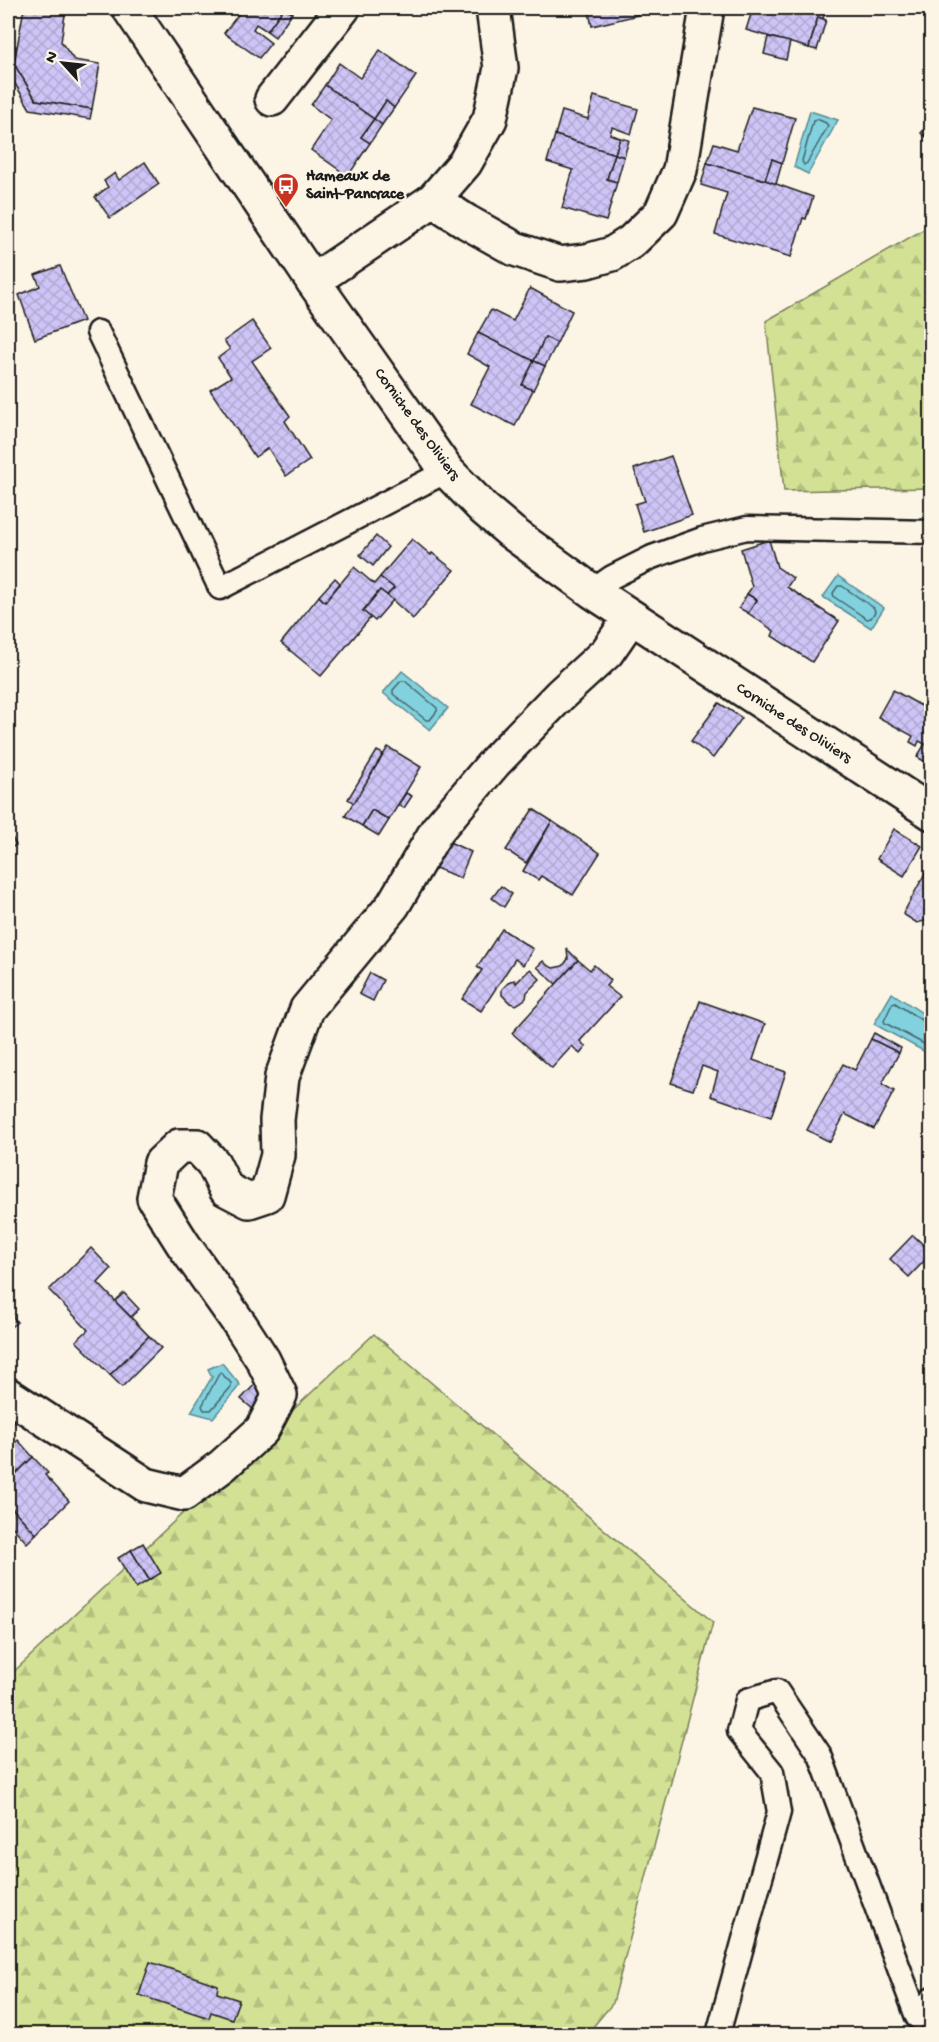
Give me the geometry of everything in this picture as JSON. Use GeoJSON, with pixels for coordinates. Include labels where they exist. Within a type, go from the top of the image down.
{"type":"FeatureCollection","features":[{"type":"Feature","properties":{"kind":"street","name":"Corniche des Oliviers"},"geometry":{"type":"LineString","coordinates":[[129,8],[313,281],[447,471],[484,509],[511,532],[592,591],[932,813]]}},
{"type":"Feature","properties":{"kind":"street"},"geometry":{"type":"LineString","coordinates":[[272,99],[343,8]]}},
{"type":"Feature","properties":{"kind":"street"},"geometry":{"type":"LineString","coordinates":[[313,281],[434,200],[465,163],[490,119],[501,68],[493,8]]}},
{"type":"Feature","properties":{"kind":"street"},"geometry":{"type":"LineString","coordinates":[[434,200],[515,249],[560,264],[587,261],[612,254],[631,242],[661,213],[680,170],[707,8]]}},
{"type":"Feature","properties":{"kind":"street"},"geometry":{"type":"LineString","coordinates":[[8,1395],[146,1485],[184,1494],[222,1466],[262,1430],[280,1395],[263,1360],[242,1326],[183,1244],[154,1198],[161,1163],[179,1146],[197,1146],[213,1163],[226,1189],[249,1201],[267,1195],[278,1155],[277,1120],[282,1077],[307,1009],[393,905],[437,830],[495,762],[560,695],[607,652],[631,617]]}},
{"type":"Feature","properties":{"kind":"lane"},"geometry":{"type":"LineString","coordinates":[[98,332],[220,588],[447,471]]}},
{"type":"Feature","properties":{"kind":"lane"},"geometry":{"type":"LineString","coordinates":[[592,591],[612,577],[652,557],[702,539],[747,528],[932,532]]}},
{"type":"Feature","properties":{"kind":"lane"},"geometry":{"type":"LineString","coordinates":[[718,2034],[779,1812],[772,1772],[740,1731],[747,1701],[777,1691],[820,1755],[917,2017],[932,1999]]}},
{"type":"Feature","properties":{"kind":"green space"},"geometry":{"type":"Polygon","coordinates":[[[931,225],[931,488],[784,491],[766,321],[931,225]]]}},
{"type":"Feature","properties":{"kind":"green space"},"geometry":{"type":"Polygon","coordinates":[[[374,1334],[713,1622],[613,2003],[587,2034],[8,2034],[8,1677],[374,1334]]]}},
{"type":"Feature","properties":{"kind":"water"},"geometry":{"type":"Polygon","coordinates":[[[810,111],[838,120],[808,174],[794,167],[810,111]]]}},
{"type":"Feature","properties":{"kind":"water"},"geometry":{"type":"Polygon","coordinates":[[[838,576],[884,608],[871,628],[823,597],[838,576]]]}},
{"type":"Feature","properties":{"kind":"water"},"geometry":{"type":"Polygon","coordinates":[[[402,671],[448,708],[430,730],[383,693],[402,671]]]}},
{"type":"Feature","properties":{"kind":"water"},"geometry":{"type":"Polygon","coordinates":[[[892,993],[931,1019],[931,1044],[927,1053],[874,1024],[892,993]]]}},
{"type":"Feature","properties":{"kind":"water"},"geometry":{"type":"Polygon","coordinates":[[[222,1363],[240,1385],[213,1418],[191,1412],[212,1377],[208,1369],[222,1363]]]}},
{"type":"Feature","properties":{"kind":"building"},"geometry":{"type":"Polygon","coordinates":[[[24,8],[66,8],[61,42],[74,60],[100,64],[92,109],[36,100],[14,64],[24,8]]]}},
{"type":"Feature","properties":{"kind":"building"},"geometry":{"type":"Polygon","coordinates":[[[237,8],[284,8],[267,31],[256,24],[253,29],[271,43],[259,58],[224,33],[241,11],[237,8]]]}},
{"type":"Feature","properties":{"kind":"building"},"geometry":{"type":"Polygon","coordinates":[[[284,8],[296,8],[292,13],[284,8]]]}},
{"type":"Feature","properties":{"kind":"building"},"geometry":{"type":"Polygon","coordinates":[[[284,8],[292,13],[275,37],[267,31],[284,8]]]}},
{"type":"Feature","properties":{"kind":"building"},"geometry":{"type":"Polygon","coordinates":[[[588,8],[636,8],[638,15],[592,26],[588,8]]]}},
{"type":"Feature","properties":{"kind":"building"},"geometry":{"type":"Polygon","coordinates":[[[753,8],[776,14],[778,8],[826,8],[823,19],[818,17],[809,48],[746,30],[753,8]]]}},
{"type":"Feature","properties":{"kind":"building"},"geometry":{"type":"Polygon","coordinates":[[[818,17],[826,20],[817,50],[809,48],[818,17]]]}},
{"type":"Feature","properties":{"kind":"building"},"geometry":{"type":"Polygon","coordinates":[[[768,37],[790,42],[786,60],[764,54],[768,37]]]}},
{"type":"Feature","properties":{"kind":"building"},"geometry":{"type":"Polygon","coordinates":[[[11,46],[16,46],[14,64],[36,100],[92,109],[90,119],[30,109],[8,72],[11,46]]]}},
{"type":"Feature","properties":{"kind":"building"},"geometry":{"type":"Polygon","coordinates":[[[380,50],[416,76],[394,108],[386,101],[374,119],[325,85],[339,63],[360,78],[380,50]]]}},
{"type":"Feature","properties":{"kind":"building"},"geometry":{"type":"Polygon","coordinates":[[[325,85],[374,119],[361,137],[370,143],[348,176],[311,150],[331,120],[311,105],[325,85]]]}},
{"type":"Feature","properties":{"kind":"building"},"geometry":{"type":"Polygon","coordinates":[[[594,96],[638,109],[631,134],[612,127],[610,134],[620,138],[615,154],[555,135],[562,111],[588,119],[594,96]]]}},
{"type":"Feature","properties":{"kind":"building"},"geometry":{"type":"Polygon","coordinates":[[[386,101],[394,108],[382,125],[374,119],[386,101]]]}},
{"type":"Feature","properties":{"kind":"building"},"geometry":{"type":"Polygon","coordinates":[[[752,107],[795,118],[782,163],[772,159],[765,180],[707,163],[714,143],[737,150],[752,107]]]}},
{"type":"Feature","properties":{"kind":"building"},"geometry":{"type":"Polygon","coordinates":[[[374,119],[382,125],[370,143],[361,137],[374,119]]]}},
{"type":"Feature","properties":{"kind":"building"},"geometry":{"type":"Polygon","coordinates":[[[932,120],[932,141],[921,133],[932,120]]]}},
{"type":"Feature","properties":{"kind":"building"},"geometry":{"type":"Polygon","coordinates":[[[555,135],[615,154],[607,179],[617,182],[606,221],[562,208],[573,170],[547,162],[555,135]]]}},
{"type":"Feature","properties":{"kind":"building"},"geometry":{"type":"Polygon","coordinates":[[[620,138],[629,140],[624,157],[615,154],[620,138]]]}},
{"type":"Feature","properties":{"kind":"building"},"geometry":{"type":"Polygon","coordinates":[[[615,154],[624,157],[617,182],[607,179],[615,154]]]}},
{"type":"Feature","properties":{"kind":"building"},"geometry":{"type":"Polygon","coordinates":[[[772,159],[782,163],[776,184],[765,180],[772,159]]]}},
{"type":"Feature","properties":{"kind":"building"},"geometry":{"type":"Polygon","coordinates":[[[145,162],[159,184],[110,218],[95,197],[108,187],[104,181],[115,173],[119,180],[145,162]]]}},
{"type":"Feature","properties":{"kind":"building"},"geometry":{"type":"Polygon","coordinates":[[[707,163],[813,197],[806,219],[803,218],[791,257],[715,234],[727,193],[701,185],[707,163]]]}},
{"type":"Feature","properties":{"kind":"building"},"geometry":{"type":"Polygon","coordinates":[[[60,266],[83,321],[35,339],[19,295],[40,286],[35,275],[60,266]]]}},
{"type":"Feature","properties":{"kind":"building"},"geometry":{"type":"Polygon","coordinates":[[[530,288],[572,311],[557,343],[545,337],[534,361],[478,333],[491,310],[513,321],[530,288]]]}},
{"type":"Feature","properties":{"kind":"building"},"geometry":{"type":"Polygon","coordinates":[[[252,321],[271,348],[252,361],[290,416],[285,421],[310,460],[286,476],[268,448],[255,457],[210,390],[231,377],[218,358],[230,349],[224,341],[252,321]]]}},
{"type":"Feature","properties":{"kind":"building"},"geometry":{"type":"Polygon","coordinates":[[[478,333],[534,361],[522,385],[533,390],[515,426],[471,404],[490,367],[467,354],[478,333]]]}},
{"type":"Feature","properties":{"kind":"building"},"geometry":{"type":"Polygon","coordinates":[[[545,337],[557,343],[545,366],[534,361],[545,337]]]}},
{"type":"Feature","properties":{"kind":"building"},"geometry":{"type":"Polygon","coordinates":[[[534,361],[545,366],[533,390],[522,385],[534,361]]]}},
{"type":"Feature","properties":{"kind":"building"},"geometry":{"type":"Polygon","coordinates":[[[671,456],[692,515],[644,532],[635,504],[645,501],[634,469],[671,456]]]}},
{"type":"Feature","properties":{"kind":"building"},"geometry":{"type":"Polygon","coordinates":[[[376,536],[388,547],[373,566],[360,555],[376,536]]]}},
{"type":"Feature","properties":{"kind":"building"},"geometry":{"type":"Polygon","coordinates":[[[412,539],[454,570],[413,619],[387,595],[394,588],[380,577],[412,539]]]}},
{"type":"Feature","properties":{"kind":"building"},"geometry":{"type":"Polygon","coordinates":[[[769,540],[777,567],[793,578],[787,587],[839,621],[812,662],[772,636],[774,631],[748,613],[757,600],[747,594],[752,587],[741,549],[769,540]]]}},
{"type":"Feature","properties":{"kind":"building"},"geometry":{"type":"Polygon","coordinates":[[[354,567],[374,584],[380,577],[394,588],[387,595],[380,590],[363,611],[371,617],[321,676],[281,643],[319,596],[325,602],[354,567]]]}},
{"type":"Feature","properties":{"kind":"building"},"geometry":{"type":"Polygon","coordinates":[[[335,578],[340,583],[325,602],[319,596],[335,578]]]}},
{"type":"Feature","properties":{"kind":"building"},"geometry":{"type":"Polygon","coordinates":[[[380,590],[393,600],[375,621],[363,611],[380,590]]]}},
{"type":"Feature","properties":{"kind":"building"},"geometry":{"type":"Polygon","coordinates":[[[747,594],[757,600],[748,613],[739,608],[747,594]]]}},
{"type":"Feature","properties":{"kind":"building"},"geometry":{"type":"Polygon","coordinates":[[[893,690],[932,712],[932,766],[917,757],[925,744],[919,741],[917,746],[910,742],[913,736],[878,717],[893,690]]]}},
{"type":"Feature","properties":{"kind":"building"},"geometry":{"type":"Polygon","coordinates":[[[719,703],[742,718],[713,758],[691,741],[719,703]]]}},
{"type":"Feature","properties":{"kind":"building"},"geometry":{"type":"Polygon","coordinates":[[[388,747],[421,767],[389,820],[372,810],[362,826],[345,816],[388,747]]]}},
{"type":"Feature","properties":{"kind":"building"},"geometry":{"type":"Polygon","coordinates":[[[377,751],[383,754],[354,803],[348,799],[377,751]]]}},
{"type":"Feature","properties":{"kind":"building"},"geometry":{"type":"Polygon","coordinates":[[[406,793],[412,796],[404,808],[398,805],[406,793]]]}},
{"type":"Feature","properties":{"kind":"building"},"geometry":{"type":"Polygon","coordinates":[[[533,809],[552,821],[526,863],[506,850],[533,809]]]}},
{"type":"Feature","properties":{"kind":"building"},"geometry":{"type":"Polygon","coordinates":[[[372,810],[389,820],[379,836],[362,826],[372,810]]]}},
{"type":"Feature","properties":{"kind":"building"},"geometry":{"type":"Polygon","coordinates":[[[552,821],[600,853],[573,895],[541,876],[538,880],[523,871],[552,821]]]}},
{"type":"Feature","properties":{"kind":"building"},"geometry":{"type":"Polygon","coordinates":[[[894,829],[922,846],[904,876],[877,859],[894,829]]]}},
{"type":"Feature","properties":{"kind":"building"},"geometry":{"type":"Polygon","coordinates":[[[8,830],[16,845],[8,850],[8,830]]]}},
{"type":"Feature","properties":{"kind":"building"},"geometry":{"type":"Polygon","coordinates":[[[443,839],[471,852],[460,878],[431,866],[443,839]]]}},
{"type":"Feature","properties":{"kind":"building"},"geometry":{"type":"Polygon","coordinates":[[[930,864],[932,919],[917,923],[903,914],[930,864]]]}},
{"type":"Feature","properties":{"kind":"building"},"geometry":{"type":"Polygon","coordinates":[[[12,873],[11,932],[8,932],[8,874],[12,873]]]}},
{"type":"Feature","properties":{"kind":"building"},"geometry":{"type":"Polygon","coordinates":[[[501,886],[512,894],[504,907],[492,898],[501,886]]]}},
{"type":"Feature","properties":{"kind":"building"},"geometry":{"type":"Polygon","coordinates":[[[502,929],[533,949],[523,965],[515,959],[481,1011],[462,999],[482,970],[477,967],[502,929]]]}},
{"type":"Feature","properties":{"kind":"building"},"geometry":{"type":"Polygon","coordinates":[[[8,932],[11,932],[11,948],[8,948],[8,932]]]}},
{"type":"Feature","properties":{"kind":"building"},"geometry":{"type":"Polygon","coordinates":[[[567,949],[578,960],[556,984],[537,967],[543,961],[553,968],[563,966],[568,959],[567,949]]]}},
{"type":"Feature","properties":{"kind":"building"},"geometry":{"type":"Polygon","coordinates":[[[578,960],[590,970],[594,965],[611,980],[606,986],[620,997],[580,1041],[586,1047],[580,1054],[572,1046],[552,1068],[512,1033],[578,960]]]}},
{"type":"Feature","properties":{"kind":"building"},"geometry":{"type":"Polygon","coordinates":[[[530,969],[540,979],[527,992],[526,998],[516,1005],[510,1003],[502,995],[502,989],[510,981],[515,980],[516,983],[530,969]]]}},
{"type":"Feature","properties":{"kind":"building"},"geometry":{"type":"Polygon","coordinates":[[[370,973],[383,980],[373,1001],[359,994],[370,973]]]}},
{"type":"Feature","properties":{"kind":"building"},"geometry":{"type":"Polygon","coordinates":[[[700,1001],[765,1024],[753,1060],[786,1072],[771,1117],[711,1096],[718,1072],[702,1066],[693,1090],[671,1083],[700,1001]]]}},
{"type":"Feature","properties":{"kind":"building"},"geometry":{"type":"Polygon","coordinates":[[[874,1033],[901,1048],[899,1053],[871,1039],[874,1033]]]}},
{"type":"Feature","properties":{"kind":"building"},"geometry":{"type":"Polygon","coordinates":[[[871,1039],[899,1053],[882,1084],[894,1091],[874,1129],[845,1114],[830,1142],[807,1130],[843,1064],[855,1070],[871,1039]]]}},
{"type":"Feature","properties":{"kind":"building"},"geometry":{"type":"Polygon","coordinates":[[[913,1235],[932,1253],[909,1277],[890,1259],[913,1235]]]}},
{"type":"Feature","properties":{"kind":"building"},"geometry":{"type":"Polygon","coordinates":[[[91,1248],[111,1269],[98,1283],[149,1336],[110,1375],[76,1341],[88,1330],[49,1290],[91,1248]]]}},
{"type":"Feature","properties":{"kind":"building"},"geometry":{"type":"Polygon","coordinates":[[[124,1293],[139,1309],[131,1317],[115,1301],[124,1293]]]}},
{"type":"Feature","properties":{"kind":"building"},"geometry":{"type":"Polygon","coordinates":[[[8,1309],[17,1322],[8,1329],[8,1309]]]}},
{"type":"Feature","properties":{"kind":"building"},"geometry":{"type":"Polygon","coordinates":[[[149,1336],[161,1348],[122,1387],[110,1375],[149,1336]]]}},
{"type":"Feature","properties":{"kind":"building"},"geometry":{"type":"Polygon","coordinates":[[[258,1381],[271,1391],[254,1410],[241,1399],[258,1381]]]}},
{"type":"Feature","properties":{"kind":"building"},"geometry":{"type":"Polygon","coordinates":[[[8,1436],[15,1443],[18,1440],[33,1457],[8,1482],[8,1436]]]}},
{"type":"Feature","properties":{"kind":"building"},"geometry":{"type":"Polygon","coordinates":[[[33,1457],[48,1473],[45,1475],[69,1501],[36,1534],[8,1504],[8,1482],[33,1457]]]}},
{"type":"Feature","properties":{"kind":"building"},"geometry":{"type":"Polygon","coordinates":[[[8,1504],[36,1534],[27,1543],[8,1522],[8,1504]]]}},
{"type":"Feature","properties":{"kind":"building"},"geometry":{"type":"Polygon","coordinates":[[[143,1543],[161,1573],[149,1580],[131,1550],[143,1543]]]}},
{"type":"Feature","properties":{"kind":"building"},"geometry":{"type":"Polygon","coordinates":[[[131,1550],[149,1580],[136,1588],[118,1558],[131,1550]]]}},
{"type":"Feature","properties":{"kind":"building"},"geometry":{"type":"Polygon","coordinates":[[[150,1962],[218,1985],[217,1993],[239,2000],[232,2019],[211,2012],[209,2018],[139,1995],[150,1962]]]}},
{"type":"Feature","properties":{"kind":"place","name":"Hameaux de Saint-Pancrace"},"geometry":{"type":"Point","coordinates":[286,209]}}]}
